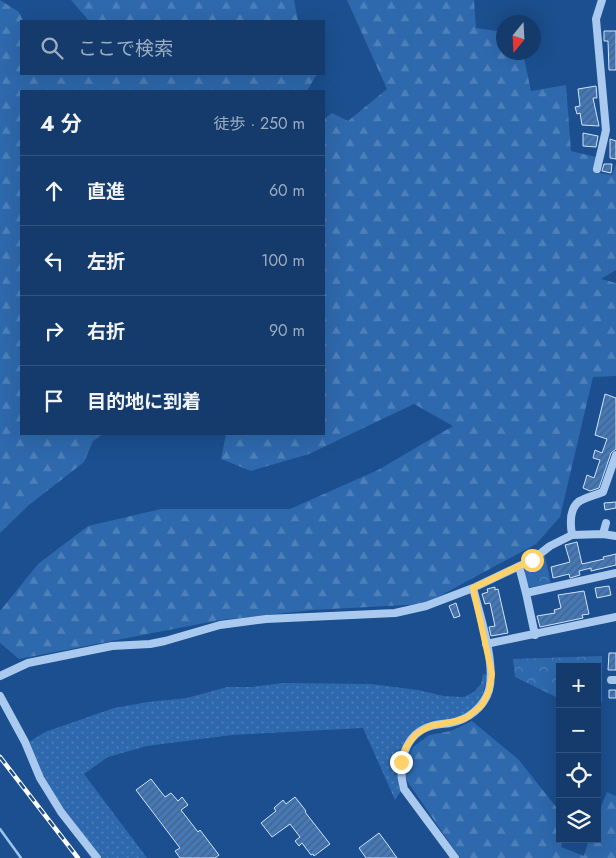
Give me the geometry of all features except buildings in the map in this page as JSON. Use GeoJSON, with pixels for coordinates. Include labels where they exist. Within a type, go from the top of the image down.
{"type":"FeatureCollection","features":[{"type":"Feature","properties":{"kind":"street"},"geometry":{"type":"LineString","coordinates":[[597,169],[606,130],[596,19],[602,0]]}},
{"type":"Feature","properties":{"kind":"street"},"geometry":{"type":"LineString","coordinates":[[572,535],[570,521],[574,508],[582,499],[593,497],[603,492],[616,456]]}},
{"type":"Feature","properties":{"kind":"street"},"geometry":{"type":"LineString","coordinates":[[603,534],[606,523]]}},
{"type":"Feature","properties":{"kind":"street"},"geometry":{"type":"LineString","coordinates":[[0,676],[28,663],[96,649],[158,642],[220,624],[266,619],[395,613],[426,606],[473,588],[532,560],[550,546],[572,535],[603,534],[616,536]]}},
{"type":"Feature","properties":{"kind":"street"},"geometry":{"type":"LineString","coordinates":[[519,566],[535,635]]}},
{"type":"Feature","properties":{"kind":"street"},"geometry":{"type":"LineString","coordinates":[[526,593],[616,573]]}},
{"type":"Feature","properties":{"kind":"street"},"geometry":{"type":"LineString","coordinates":[[455,858],[404,789],[400,777],[401,762],[406,747],[416,734],[430,726],[466,718],[482,705],[489,691],[492,674],[473,588]]}},
{"type":"Feature","properties":{"kind":"street"},"geometry":{"type":"LineString","coordinates":[[486,644],[616,617]]}},
{"type":"Feature","properties":{"kind":"street"},"geometry":{"type":"LineString","coordinates":[[0,696],[25,742],[40,778],[61,812],[97,858]]}},
{"type":"Feature","properties":{"kind":"green space"},"geometry":{"type":"Polygon","coordinates":[[[0,0],[19,12],[23,20],[20,20],[20,75],[316,75],[308,90],[20,90],[20,435],[102,435],[93,441],[84,462],[29,505],[0,533],[0,0]]]}},
{"type":"Feature","properties":{"kind":"green space"},"geometry":{"type":"Polygon","coordinates":[[[71,0],[294,0],[298,20],[88,20],[71,0]]]}},
{"type":"Feature","properties":{"kind":"green space"},"geometry":{"type":"Polygon","coordinates":[[[347,0],[474,0],[476,28],[496,31],[496,60],[524,60],[531,91],[566,85],[571,151],[596,157],[593,172],[612,175],[616,164],[616,270],[601,279],[616,283],[616,376],[593,377],[560,517],[536,544],[425,604],[313,610],[220,620],[19,659],[0,643],[0,611],[38,564],[88,526],[161,509],[290,509],[378,470],[453,426],[414,404],[309,454],[251,471],[221,459],[226,435],[325,435],[325,118],[332,113],[348,121],[387,89],[347,0]]]}},
{"type":"Feature","properties":{"kind":"green space"},"geometry":{"type":"Polygon","coordinates":[[[545,556],[551,584],[528,586],[524,574],[527,566],[534,564],[545,556]]]}},
{"type":"Feature","properties":{"kind":"green space"},"geometry":{"type":"Polygon","coordinates":[[[602,656],[602,702],[601,663],[556,663],[556,697],[515,677],[513,659],[602,656]]]}},
{"type":"Feature","properties":{"kind":"green space"},"geometry":{"type":"Polygon","coordinates":[[[483,674],[487,675],[485,687],[478,702],[471,710],[458,717],[432,721],[421,725],[406,740],[399,759],[398,770],[401,791],[395,800],[363,728],[232,735],[147,746],[108,757],[84,774],[147,858],[102,858],[63,808],[43,776],[29,742],[45,732],[114,708],[187,698],[227,687],[253,687],[282,683],[371,684],[418,690],[444,696],[464,697],[474,692],[481,684],[483,674]]]}},
{"type":"Feature","properties":{"kind":"green space"},"geometry":{"type":"Polygon","coordinates":[[[472,721],[519,760],[556,807],[556,843],[562,843],[561,847],[584,856],[588,843],[601,843],[601,807],[607,792],[616,796],[616,858],[460,858],[405,778],[406,765],[413,747],[429,735],[451,731],[472,721]]]}},
{"type":"Feature","properties":{"kind":"waterway"},"geometry":{"type":"LineString","coordinates":[[0,829],[21,858]]}},
{"type":"Feature","properties":{"kind":"railway"},"geometry":{"type":"LineString","coordinates":[[0,757],[78,858]]}},
{"type":"Feature","properties":{"kind":"route"},"geometry":{"type":"LineString","coordinates":[[401,762],[406,747],[416,734],[430,726],[466,718],[482,705],[489,691],[492,674],[473,588],[532,560]]}}]}
